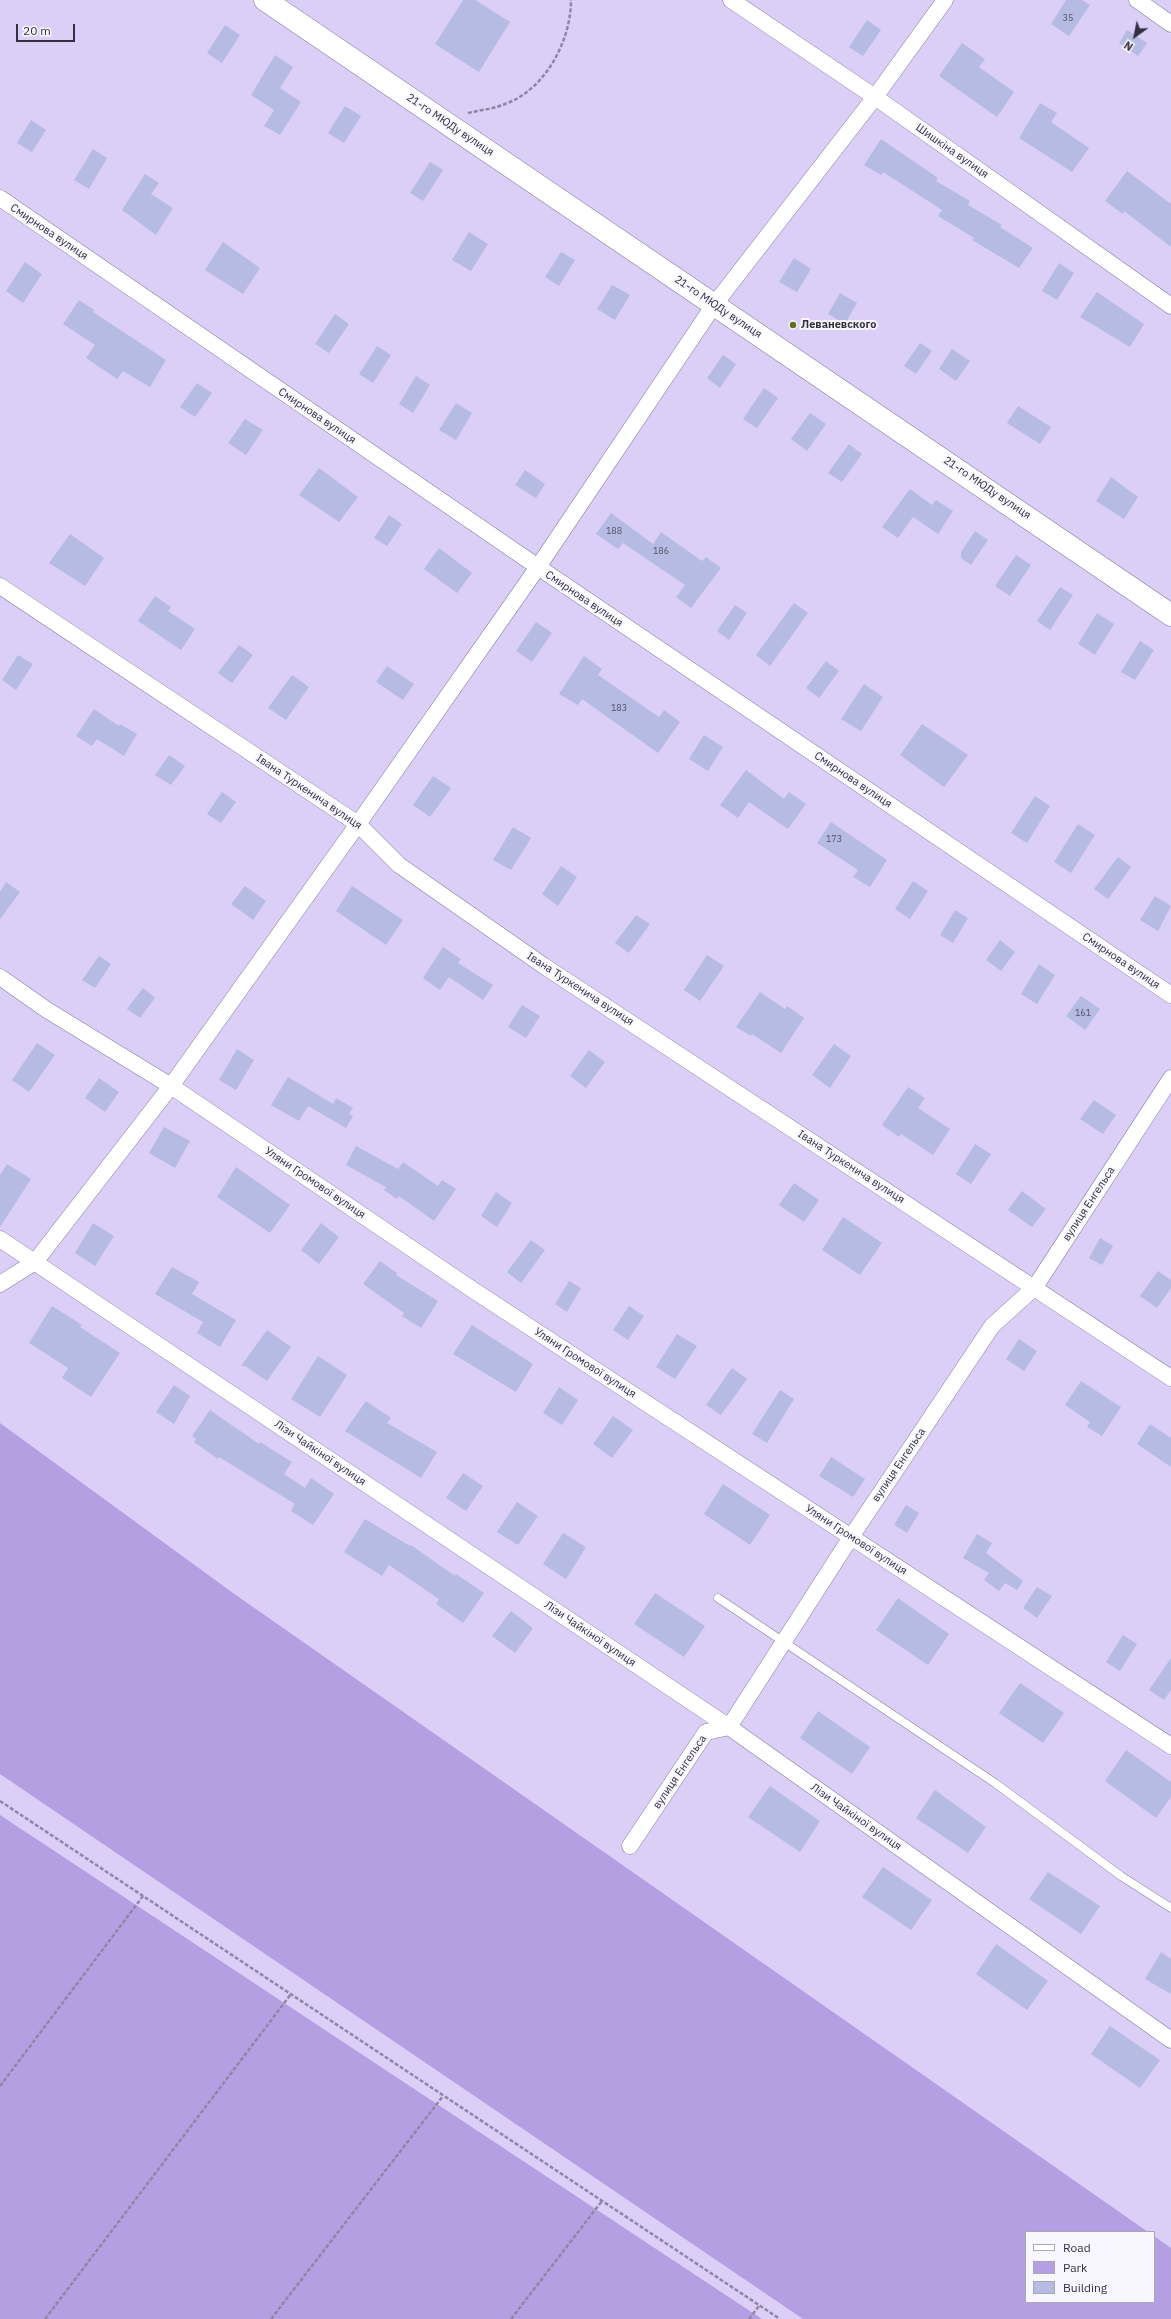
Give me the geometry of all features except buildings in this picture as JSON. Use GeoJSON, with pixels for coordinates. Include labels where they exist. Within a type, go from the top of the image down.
{"type":"FeatureCollection","features":[{"type":"Feature","properties":{"kind":"street","name":"21-го МЮДу вулиця"},"geometry":{"type":"LineString","coordinates":[[265,0],[1171,614]]}},
{"type":"Feature","properties":{"kind":"street","name":"Шишкіна вулиця"},"geometry":{"type":"LineString","coordinates":[[731,0],[875,97],[1171,306]]}},
{"type":"Feature","properties":{"kind":"street"},"geometry":{"type":"LineString","coordinates":[[0,1284],[35,1262],[171,1086],[358,824],[538,567],[714,305],[875,97],[945,0]]}},
{"type":"Feature","properties":{"kind":"street"},"geometry":{"type":"LineString","coordinates":[[1137,0],[1171,24]]}},
{"type":"Feature","properties":{"kind":"street","name":"Смирнова вулиця"},"geometry":{"type":"LineString","coordinates":[[0,198],[538,567],[1171,995]]}},
{"type":"Feature","properties":{"kind":"street","name":"Івана Туркенича вулиця"},"geometry":{"type":"LineString","coordinates":[[0,586],[358,824],[399,865],[537,962],[1035,1287],[1171,1378]]}},
{"type":"Feature","properties":{"kind":"street","name":"Уляни Громової вулиця"},"geometry":{"type":"LineString","coordinates":[[0,978],[47,1010],[171,1086],[473,1290],[1171,1746]]}},
{"type":"Feature","properties":{"kind":"street","name":"вулиця Енгельса"},"geometry":{"type":"LineString","coordinates":[[630,1846],[706,1732],[729,1727],[851,1537],[992,1326],[1035,1287],[1171,1078]]}},
{"type":"Feature","properties":{"kind":"street","name":"Лізи Чайкіної вулиця"},"geometry":{"type":"LineString","coordinates":[[0,1239],[729,1727],[1171,2040]]}},
{"type":"Feature","properties":{"kind":"lane"},"geometry":{"type":"LineString","coordinates":[[718,1598],[995,1784],[1121,1876],[1171,1908]]}},
{"type":"Feature","properties":{"kind":"path"},"geometry":{"type":"LineString","coordinates":[[441,119],[505,104],[527,92],[545,74],[558,53],[568,28],[571,0]]}},
{"type":"Feature","properties":{"kind":"path"},"geometry":{"type":"LineString","coordinates":[[0,1801],[780,2319]]}},
{"type":"Feature","properties":{"kind":"path"},"geometry":{"type":"LineString","coordinates":[[0,2086],[143,1896]]}},
{"type":"Feature","properties":{"kind":"path"},"geometry":{"type":"LineString","coordinates":[[45,2319],[291,1994]]}},
{"type":"Feature","properties":{"kind":"path"},"geometry":{"type":"LineString","coordinates":[[271,2319],[444,2096]]}},
{"type":"Feature","properties":{"kind":"path"},"geometry":{"type":"LineString","coordinates":[[511,2319],[602,2201]]}},
{"type":"Feature","properties":{"kind":"path"},"geometry":{"type":"LineString","coordinates":[[750,2319],[759,2306]]}},
{"type":"Feature","properties":{"kind":"green space"},"geometry":{"type":"Polygon","coordinates":[[[0,1423],[233,1593],[1147,2231],[1025,2231],[1025,2303],[1155,2303],[1155,2237],[1171,2248],[1171,2319],[803,2319],[0,1774],[0,1423]]]}},
{"type":"Feature","properties":{"kind":"green space"},"geometry":{"type":"Polygon","coordinates":[[[0,1815],[762,2319],[0,2319],[0,1815]]]}},
{"type":"Feature","properties":{"kind":"place","name":"Леваневского"},"geometry":{"type":"Point","coordinates":[793,325]}}]}
